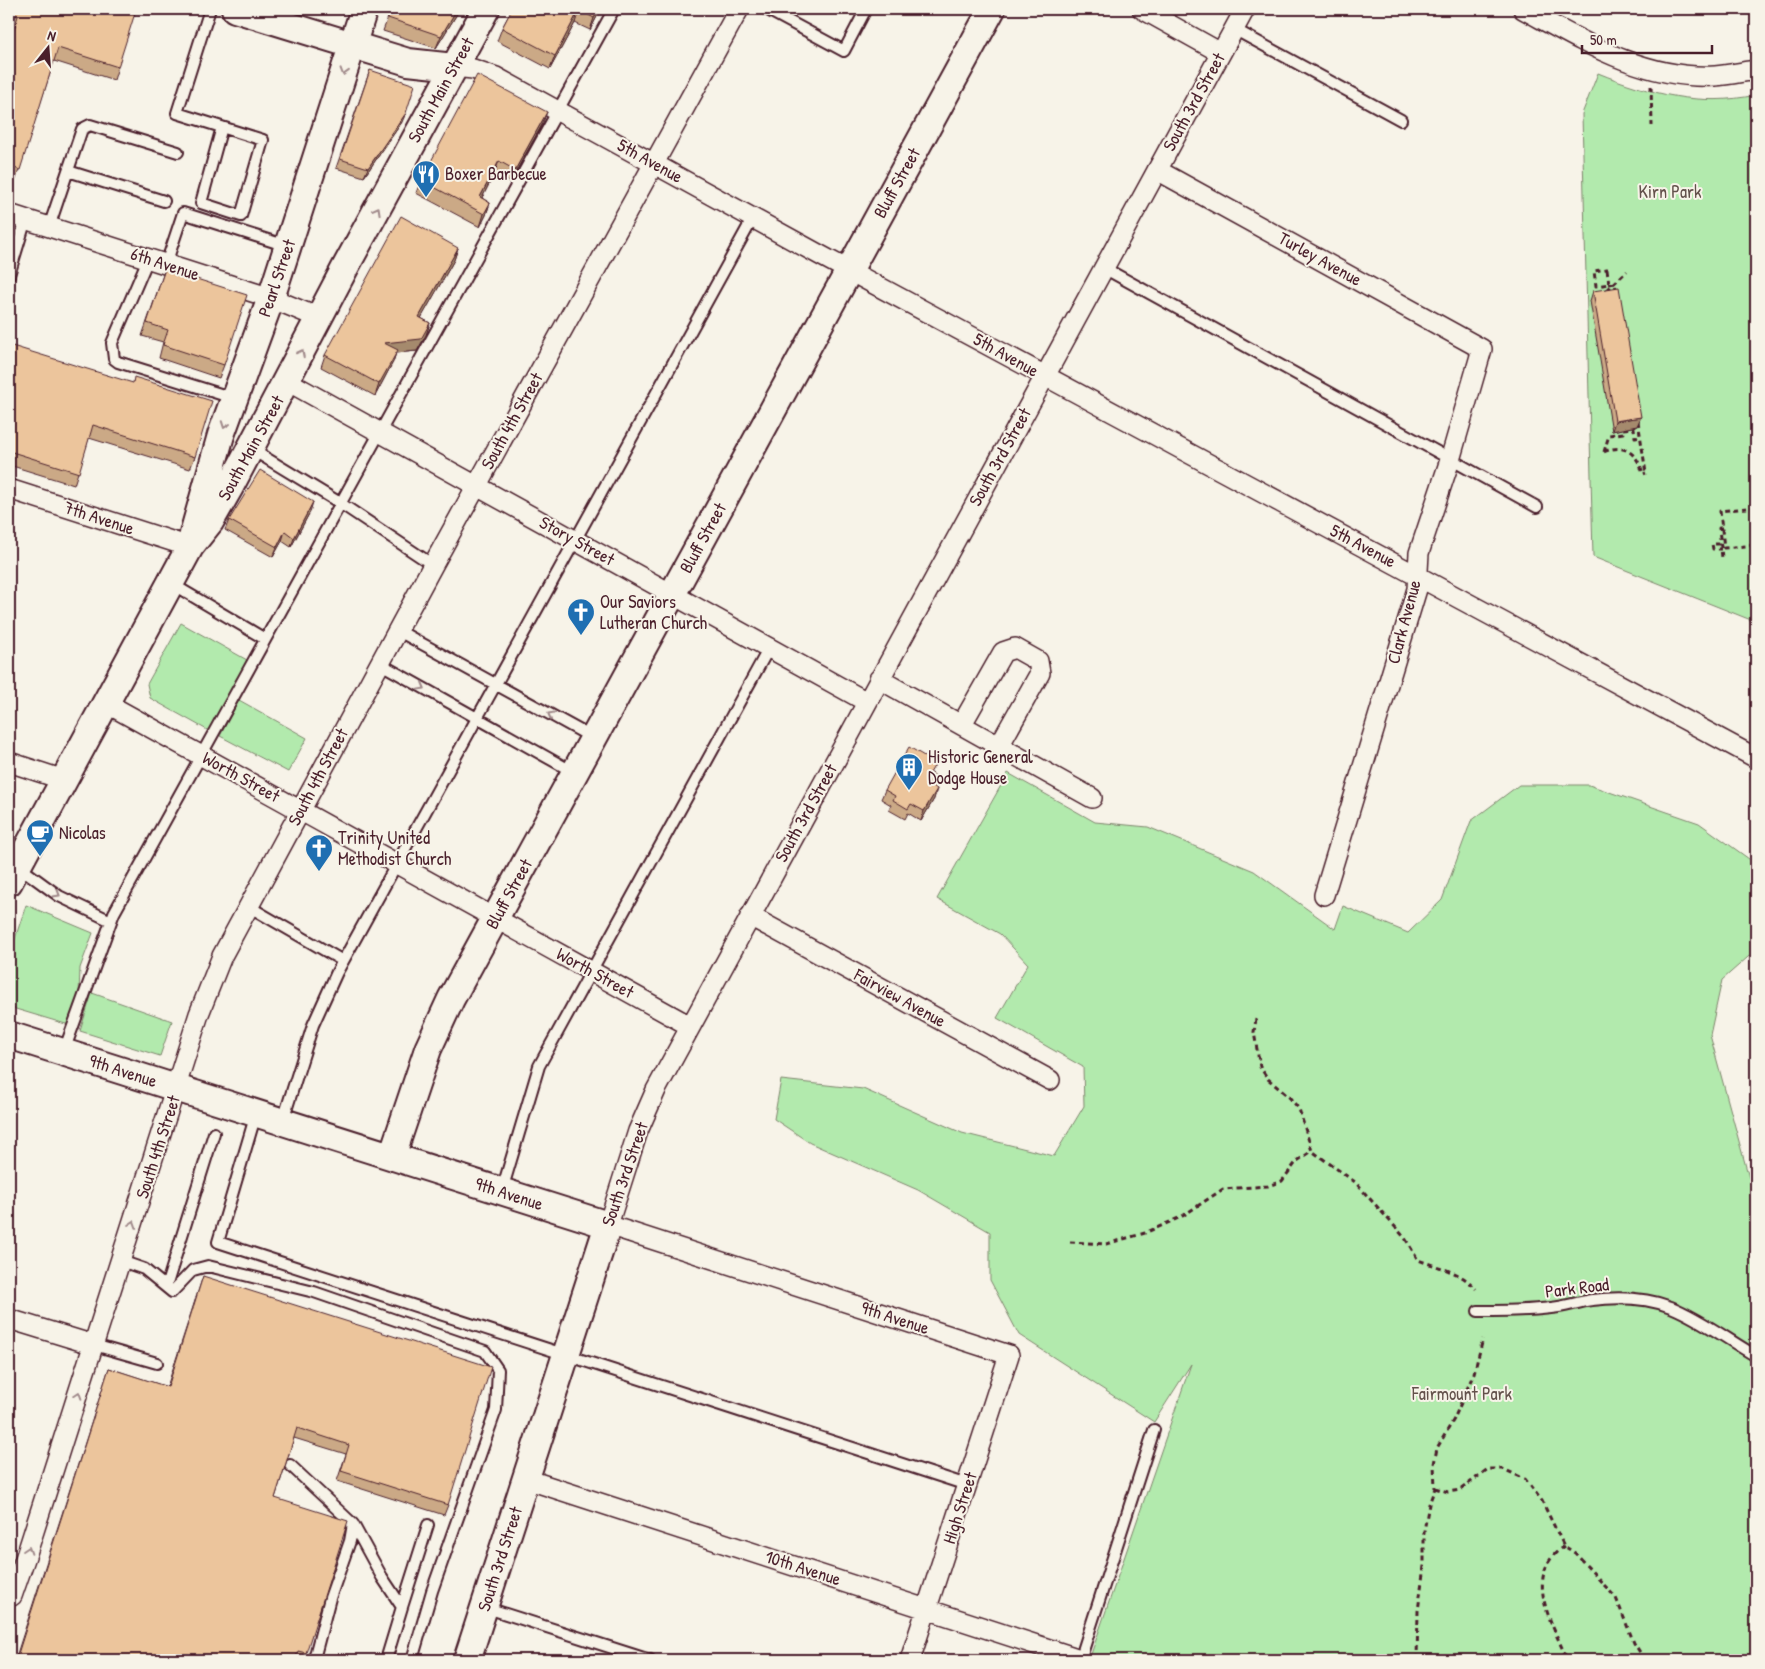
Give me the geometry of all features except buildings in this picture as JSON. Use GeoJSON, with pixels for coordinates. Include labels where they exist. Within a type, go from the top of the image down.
{"type":"FeatureCollection","features":[{"type":"Feature","properties":{"kind":"main road","name":"5th Avenue"},"geometry":{"type":"LineString","coordinates":[[235,9],[408,62],[454,67]]}},
{"type":"Feature","properties":{"kind":"main road","name":"Pearl Street"},"geometry":{"type":"LineString","coordinates":[[190,547],[207,480],[271,298],[364,9]]}},
{"type":"Feature","properties":{"kind":"main road","name":"South Main Street"},"geometry":{"type":"LineString","coordinates":[[13,873],[190,547],[210,522],[251,449],[319,318],[486,9]]}},
{"type":"Feature","properties":{"kind":"main road","name":"Bluff Street"},"geometry":{"type":"LineString","coordinates":[[392,1156],[432,1038],[992,9]]}},
{"type":"Feature","properties":{"kind":"main road","name":"9th Avenue"},"geometry":{"type":"LineString","coordinates":[[9,1035],[608,1225]]}},
{"type":"Feature","properties":{"kind":"main road","name":"South 3rd Street"},"geometry":{"type":"LineString","coordinates":[[467,1660],[608,1225]]}},
{"type":"Feature","properties":{"kind":"street","name":"South 4th Street"},"geometry":{"type":"LineString","coordinates":[[10,1595],[94,1345],[209,986],[222,956],[476,485],[739,9]]}},
{"type":"Feature","properties":{"kind":"street"},"geometry":{"type":"LineString","coordinates":[[1142,9],[1221,53]]}},
{"type":"Feature","properties":{"kind":"street","name":"South 3rd Street"},"geometry":{"type":"LineString","coordinates":[[608,1225],[638,1131],[656,1090],[1245,9]]}},
{"type":"Feature","properties":{"kind":"street"},"geometry":{"type":"LineString","coordinates":[[1523,9],[1614,57],[1650,69],[1689,75],[1714,76],[1756,70]]}},
{"type":"Feature","properties":{"kind":"street","name":"5th Avenue"},"geometry":{"type":"LineString","coordinates":[[454,67],[473,69],[496,77],[1044,376],[1756,758]]}},
{"type":"Feature","properties":{"kind":"street","name":"Turley Avenue"},"geometry":{"type":"LineString","coordinates":[[1157,170],[1482,349]]}},
{"type":"Feature","properties":{"kind":"street","name":"6th Avenue"},"geometry":{"type":"LineString","coordinates":[[17,216],[271,298],[319,318]]}},
{"type":"Feature","properties":{"kind":"street","name":"Clark Avenue"},"geometry":{"type":"LineString","coordinates":[[1324,895],[1417,589],[1419,553],[1450,460],[1482,349]]}},
{"type":"Feature","properties":{"kind":"street","name":"Story Street"},"geometry":{"type":"LineString","coordinates":[[287,381],[867,702]]}},
{"type":"Feature","properties":{"kind":"street","name":"7th Avenue"},"geometry":{"type":"LineString","coordinates":[[9,489],[190,547]]}},
{"type":"Feature","properties":{"kind":"street"},"geometry":{"type":"LineString","coordinates":[[962,724],[1003,652],[1015,648],[1038,661],[1040,673],[999,746]]}},
{"type":"Feature","properties":{"kind":"street"},"geometry":{"type":"LineString","coordinates":[[879,679],[1092,798]]}},
{"type":"Feature","properties":{"kind":"street","name":"Worth Street"},"geometry":{"type":"LineString","coordinates":[[106,703],[690,1026]]}},
{"type":"Feature","properties":{"kind":"street"},"geometry":{"type":"LineString","coordinates":[[9,763],[64,780]]}},
{"type":"Feature","properties":{"kind":"street","name":"Fairview Avenue"},"geometry":{"type":"LineString","coordinates":[[750,916],[1050,1080]]}},
{"type":"Feature","properties":{"kind":"street","name":"9th Avenue"},"geometry":{"type":"LineString","coordinates":[[608,1225],[1009,1355]]}},
{"type":"Feature","properties":{"kind":"street"},"geometry":{"type":"LineString","coordinates":[[9,1319],[94,1345]]}},
{"type":"Feature","properties":{"kind":"street","name":"High Street"},"geometry":{"type":"LineString","coordinates":[[910,1660],[1009,1355]]}},
{"type":"Feature","properties":{"kind":"street","name":"10th Avenue"},"geometry":{"type":"LineString","coordinates":[[526,1478],[1080,1659]]}},
{"type":"Feature","properties":{"kind":"lane"},"geometry":{"type":"LineString","coordinates":[[210,9],[177,113],[222,127],[263,140],[241,216],[201,203],[222,127]]}},
{"type":"Feature","properties":{"kind":"lane"},"geometry":{"type":"LineString","coordinates":[[63,1052],[111,921],[614,9]]}},
{"type":"Feature","properties":{"kind":"lane"},"geometry":{"type":"LineString","coordinates":[[766,9],[844,51],[866,9]]}},
{"type":"Feature","properties":{"kind":"lane"},"geometry":{"type":"LineString","coordinates":[[1234,29],[1401,120]]}},
{"type":"Feature","properties":{"kind":"lane"},"geometry":{"type":"LineString","coordinates":[[49,227],[82,129],[90,125],[178,152]]}},
{"type":"Feature","properties":{"kind":"lane"},"geometry":{"type":"LineString","coordinates":[[68,171],[164,201]]}},
{"type":"Feature","properties":{"kind":"lane"},"geometry":{"type":"LineString","coordinates":[[166,264],[184,213],[288,246]]}},
{"type":"Feature","properties":{"kind":"lane"},"geometry":{"type":"LineString","coordinates":[[9,275],[17,216]]}},
{"type":"Feature","properties":{"kind":"lane"},"geometry":{"type":"LineString","coordinates":[[283,1121],[313,1025],[343,961],[753,218]]}},
{"type":"Feature","properties":{"kind":"lane"},"geometry":{"type":"LineString","coordinates":[[148,259],[112,343],[114,359],[129,366],[234,399]]}},
{"type":"Feature","properties":{"kind":"lane"},"geometry":{"type":"LineString","coordinates":[[1104,268],[1537,508]]}},
{"type":"Feature","properties":{"kind":"lane"},"geometry":{"type":"LineString","coordinates":[[251,449],[340,503],[433,564]]}},
{"type":"Feature","properties":{"kind":"lane"},"geometry":{"type":"LineString","coordinates":[[171,583],[265,639]]}},
{"type":"Feature","properties":{"kind":"lane"},"geometry":{"type":"LineString","coordinates":[[397,630],[594,738]]}},
{"type":"Feature","properties":{"kind":"lane"},"geometry":{"type":"LineString","coordinates":[[502,1191],[540,1066],[769,648]]}},
{"type":"Feature","properties":{"kind":"lane"},"geometry":{"type":"LineString","coordinates":[[379,663],[575,773]]}},
{"type":"Feature","properties":{"kind":"lane"},"geometry":{"type":"LineString","coordinates":[[13,873],[111,921]]}},
{"type":"Feature","properties":{"kind":"lane"},"geometry":{"type":"LineString","coordinates":[[248,906],[343,961]]}},
{"type":"Feature","properties":{"kind":"lane"},"geometry":{"type":"LineString","coordinates":[[256,1113],[218,1242],[967,1484]]}},
{"type":"Feature","properties":{"kind":"lane"},"geometry":{"type":"LineString","coordinates":[[166,1287],[214,1134]]}},
{"type":"Feature","properties":{"kind":"lane"},"geometry":{"type":"LineString","coordinates":[[121,1261],[144,1269],[172,1292],[193,1270],[208,1266],[294,1287],[433,1331],[485,1351],[498,1370],[496,1410],[432,1590],[412,1660]]}},
{"type":"Feature","properties":{"kind":"lane","name":"Park Road"},"geometry":{"type":"LineString","coordinates":[[1478,1311],[1524,1310],[1614,1299],[1650,1302],[1669,1306],[1692,1316],[1756,1356]]}},
{"type":"Feature","properties":{"kind":"lane"},"geometry":{"type":"LineString","coordinates":[[94,1345],[157,1363]]}},
{"type":"Feature","properties":{"kind":"lane"},"geometry":{"type":"LineString","coordinates":[[1080,1659],[1154,1430]]}},
{"type":"Feature","properties":{"kind":"lane"},"geometry":{"type":"LineString","coordinates":[[290,1465],[353,1524],[382,1577],[402,1607]]}},
{"type":"Feature","properties":{"kind":"lane"},"geometry":{"type":"LineString","coordinates":[[316,1660],[314,1659],[330,1598],[350,1541],[353,1524]]}},
{"type":"Feature","properties":{"kind":"lane"},"geometry":{"type":"LineString","coordinates":[[386,1660],[428,1525]]}},
{"type":"Feature","properties":{"kind":"lane"},"geometry":{"type":"LineString","coordinates":[[484,1607],[650,1660]]}},
{"type":"Feature","properties":{"kind":"path"},"geometry":{"type":"LineString","coordinates":[[1650,69],[1652,126]]}},
{"type":"Feature","properties":{"kind":"path"},"geometry":{"type":"LineString","coordinates":[[1610,284],[1607,269],[1594,272],[1596,286],[1610,284],[1615,283]]}},
{"type":"Feature","properties":{"kind":"path"},"geometry":{"type":"LineString","coordinates":[[1603,294],[1627,271]]}},
{"type":"Feature","properties":{"kind":"path"},"geometry":{"type":"LineString","coordinates":[[1615,283],[1616,293]]}},
{"type":"Feature","properties":{"kind":"path"},"geometry":{"type":"LineString","coordinates":[[1604,452],[1616,448],[1629,451],[1639,460],[1642,474],[1646,473],[1637,417]]}},
{"type":"Feature","properties":{"kind":"path"},"geometry":{"type":"LineString","coordinates":[[1604,452],[1608,435],[1623,433],[1623,430],[1634,428],[1635,437],[1640,436]]}},
{"type":"Feature","properties":{"kind":"path"},"geometry":{"type":"LineString","coordinates":[[1604,452],[1608,454]]}},
{"type":"Feature","properties":{"kind":"path"},"geometry":{"type":"LineString","coordinates":[[1756,507],[1720,511],[1724,548],[1756,545]]}},
{"type":"Feature","properties":{"kind":"path"},"geometry":{"type":"LineString","coordinates":[[1722,528],[1719,528],[1722,558]]}},
{"type":"Feature","properties":{"kind":"path"},"geometry":{"type":"LineString","coordinates":[[1720,544],[1712,544],[1713,549],[1721,549]]}},
{"type":"Feature","properties":{"kind":"path"},"geometry":{"type":"LineString","coordinates":[[1256,1019],[1254,1032],[1260,1067],[1268,1079],[1298,1109],[1312,1151],[1354,1182],[1405,1238],[1418,1260],[1459,1275],[1469,1281],[1476,1289]]}},
{"type":"Feature","properties":{"kind":"path"},"geometry":{"type":"LineString","coordinates":[[1070,1242],[1106,1244],[1145,1233],[1180,1217],[1223,1189],[1268,1186],[1282,1182],[1297,1161],[1312,1151]]}},
{"type":"Feature","properties":{"kind":"path"},"geometry":{"type":"LineString","coordinates":[[1417,1660],[1418,1611],[1424,1566],[1424,1532],[1429,1504],[1435,1488],[1434,1464],[1437,1448],[1454,1419],[1474,1373],[1483,1340]]}},
{"type":"Feature","properties":{"kind":"path"},"geometry":{"type":"LineString","coordinates":[[1435,1488],[1448,1492],[1460,1490],[1488,1469],[1503,1469],[1515,1473],[1524,1479],[1542,1501],[1564,1546],[1575,1553],[1616,1598],[1634,1643],[1645,1660]]}},
{"type":"Feature","properties":{"kind":"path"},"geometry":{"type":"LineString","coordinates":[[1564,1546],[1554,1554],[1547,1564],[1541,1594],[1546,1611],[1567,1660]]}},
{"type":"Feature","properties":{"kind":"green space","name":"Kirn Park"},"geometry":{"type":"Polygon","coordinates":[[[1598,73],[1637,87],[1695,99],[1715,100],[1756,95],[1756,622],[1593,557],[1582,114],[1598,73]]]}},
{"type":"Feature","properties":{"kind":"green space"},"geometry":{"type":"Polygon","coordinates":[[[181,623],[247,660],[209,731],[150,698],[147,684],[181,623]]]}},
{"type":"Feature","properties":{"kind":"green space"},"geometry":{"type":"Polygon","coordinates":[[[239,700],[307,738],[288,772],[220,736],[239,700]]]}},
{"type":"Feature","properties":{"kind":"green space","name":"Fairmount Park"},"geometry":{"type":"Polygon","coordinates":[[[1008,773],[1095,822],[1148,827],[1254,871],[1335,929],[1343,906],[1408,933],[1442,900],[1471,821],[1519,785],[1589,785],[1699,823],[1756,864],[1756,950],[1722,980],[1710,1035],[1749,1178],[1756,1184],[1756,1660],[1089,1660],[1191,1364],[1154,1422],[1019,1335],[990,1280],[990,1232],[918,1190],[810,1143],[774,1119],[781,1080],[863,1089],[962,1133],[1054,1156],[1084,1106],[1083,1067],[997,1018],[1028,964],[1000,934],[937,899],[1008,773]]]}},
{"type":"Feature","properties":{"kind":"green space"},"geometry":{"type":"Polygon","coordinates":[[[26,905],[93,933],[80,968],[79,996],[69,1025],[9,1007],[9,957],[26,905]]]}},
{"type":"Feature","properties":{"kind":"green space"},"geometry":{"type":"Polygon","coordinates":[[[92,993],[172,1021],[160,1056],[80,1031],[92,993]]]}},
{"type":"Feature","properties":{"kind":"place","name":"Boxer Barbecue"},"geometry":{"type":"Point","coordinates":[426,198]}},
{"type":"Feature","properties":{"kind":"place","name":"Our Saviors Lutheran Church"},"geometry":{"type":"Point","coordinates":[581,636]}},
{"type":"Feature","properties":{"kind":"place","name":"Historic General Dodge House"},"geometry":{"type":"Point","coordinates":[909,791]}},
{"type":"Feature","properties":{"kind":"place","name":"Nicolas"},"geometry":{"type":"Point","coordinates":[40,857]}},
{"type":"Feature","properties":{"kind":"place","name":"Trinity United Methodist Church"},"geometry":{"type":"Point","coordinates":[319,872]}}]}
